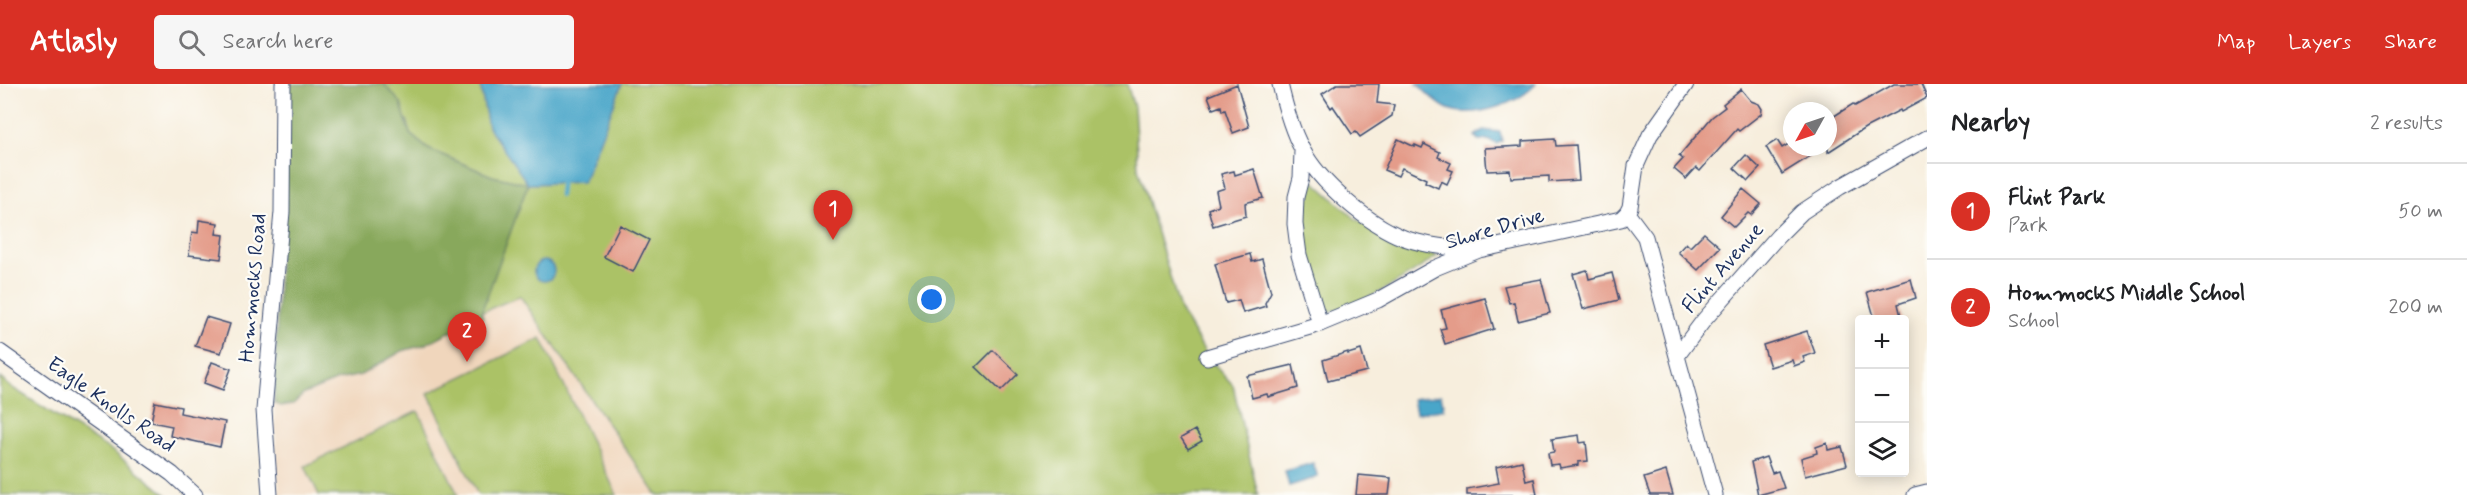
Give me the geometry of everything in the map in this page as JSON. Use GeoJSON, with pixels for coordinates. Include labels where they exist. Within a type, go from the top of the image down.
{"type":"FeatureCollection","features":[{"type":"Feature","properties":{"kind":"street","name":"Hommocks Road"},"geometry":{"type":"LineString","coordinates":[[270,495],[264,410],[282,212],[283,84]]}},
{"type":"Feature","properties":{"kind":"street"},"geometry":{"type":"LineString","coordinates":[[1280,84],[1302,151],[1333,189],[1378,226],[1404,238],[1437,246],[1479,250]]}},
{"type":"Feature","properties":{"kind":"street"},"geometry":{"type":"LineString","coordinates":[[1686,84],[1650,135],[1636,166],[1633,197],[1627,213],[1645,237],[1715,495]]}},
{"type":"Feature","properties":{"kind":"street","name":"Flint Avenue"},"geometry":{"type":"LineString","coordinates":[[1677,356],[1704,320],[1802,212],[1840,187],[1927,138]]}},
{"type":"Feature","properties":{"kind":"street"},"geometry":{"type":"LineString","coordinates":[[1302,151],[1295,224],[1299,255],[1320,324]]}},
{"type":"Feature","properties":{"kind":"street","name":"Shore Drive"},"geometry":{"type":"LineString","coordinates":[[1207,357],[1320,324],[1378,300],[1435,268],[1479,250],[1621,219],[1627,213]]}},
{"type":"Feature","properties":{"kind":"street","name":"Eagle Knolls Road"},"geometry":{"type":"LineString","coordinates":[[0,352],[172,474],[195,495]]}},
{"type":"Feature","properties":{"kind":"street"},"geometry":{"type":"LineString","coordinates":[[1915,495],[1927,492]]}},
{"type":"Feature","properties":{"kind":"shaded area"},"geometry":{"type":"Polygon","coordinates":[[[520,295],[657,495],[279,495],[274,403],[520,295]]]}},
{"type":"Feature","properties":{"kind":"green space"},"geometry":{"type":"Polygon","coordinates":[[[285,84],[384,84],[401,103],[410,134],[428,149],[492,176],[528,184],[481,313],[483,316],[481,320],[472,326],[447,333],[424,345],[402,351],[361,375],[338,380],[304,394],[293,404],[281,406],[274,403],[285,84]]]}},
{"type":"Feature","properties":{"kind":"green space"},"geometry":{"type":"Polygon","coordinates":[[[384,84],[480,84],[488,127],[529,184],[583,182],[622,84],[1127,84],[1134,107],[1138,168],[1180,310],[1208,357],[1233,385],[1258,495],[657,495],[520,296],[480,313],[528,184],[492,176],[428,149],[410,134],[408,122],[384,84]]]}},
{"type":"Feature","properties":{"kind":"green space"},"geometry":{"type":"Polygon","coordinates":[[[1307,175],[1357,220],[1400,243],[1437,256],[1366,299],[1336,311],[1324,312],[1307,275],[1299,197],[1307,175]]]}},
{"type":"Feature","properties":{"kind":"green space"},"geometry":{"type":"Polygon","coordinates":[[[541,338],[617,495],[478,495],[428,393],[541,338]]]}},
{"type":"Feature","properties":{"kind":"green space"},"geometry":{"type":"Polygon","coordinates":[[[0,378],[114,452],[167,495],[0,495],[0,378]]]}},
{"type":"Feature","properties":{"kind":"green space"},"geometry":{"type":"Polygon","coordinates":[[[418,411],[458,495],[319,495],[305,466],[418,411]]]}},
{"type":"Feature","properties":{"kind":"water"},"geometry":{"type":"Polygon","coordinates":[[[480,84],[622,84],[583,182],[528,184],[488,127],[480,84]]]}},
{"type":"Feature","properties":{"kind":"water"},"geometry":{"type":"Polygon","coordinates":[[[1417,84],[1536,84],[1506,104],[1468,112],[1446,108],[1417,84]]]}},
{"type":"Feature","properties":{"kind":"water"},"geometry":{"type":"Polygon","coordinates":[[[1483,130],[1500,132],[1502,141],[1497,144],[1488,140],[1478,140],[1475,136],[1483,130]]]}},
{"type":"Feature","properties":{"kind":"water"},"geometry":{"type":"Polygon","coordinates":[[[544,261],[551,264],[554,271],[551,278],[544,281],[537,278],[534,271],[537,264],[544,261]]]}},
{"type":"Feature","properties":{"kind":"water"},"geometry":{"type":"Polygon","coordinates":[[[1441,395],[1444,409],[1416,413],[1413,399],[1441,395]]]}},
{"type":"Feature","properties":{"kind":"water"},"geometry":{"type":"Polygon","coordinates":[[[1313,463],[1318,477],[1289,486],[1285,471],[1313,463]]]}},
{"type":"Feature","properties":{"kind":"building"},"geometry":{"type":"Polygon","coordinates":[[[1237,84],[1249,127],[1233,133],[1225,110],[1222,111],[1221,106],[1213,109],[1208,96],[1237,84]]]}},
{"type":"Feature","properties":{"kind":"building"},"geometry":{"type":"Polygon","coordinates":[[[1337,84],[1379,84],[1377,103],[1394,105],[1392,116],[1360,137],[1356,132],[1352,134],[1322,94],[1337,84]]]}},
{"type":"Feature","properties":{"kind":"building"},"geometry":{"type":"Polygon","coordinates":[[[1894,84],[1921,84],[1927,98],[1865,128],[1837,146],[1837,114],[1853,104],[1855,106],[1894,84]]]}},
{"type":"Feature","properties":{"kind":"building"},"geometry":{"type":"Polygon","coordinates":[[[1741,89],[1751,101],[1759,104],[1762,109],[1761,114],[1739,131],[1737,129],[1700,171],[1696,168],[1686,179],[1674,169],[1683,159],[1679,156],[1712,117],[1725,107],[1723,104],[1741,89]]]}},
{"type":"Feature","properties":{"kind":"building"},"geometry":{"type":"Polygon","coordinates":[[[1398,139],[1415,147],[1415,145],[1422,148],[1424,144],[1440,152],[1438,157],[1451,163],[1448,169],[1453,171],[1447,184],[1441,181],[1438,188],[1425,182],[1426,179],[1402,168],[1398,176],[1384,170],[1398,139]]]}},
{"type":"Feature","properties":{"kind":"building"},"geometry":{"type":"Polygon","coordinates":[[[1555,139],[1556,146],[1576,145],[1579,180],[1549,182],[1549,176],[1511,178],[1510,170],[1487,171],[1485,148],[1522,146],[1522,141],[1555,139]]]}},
{"type":"Feature","properties":{"kind":"building"},"geometry":{"type":"Polygon","coordinates":[[[1777,140],[1783,147],[1783,156],[1811,156],[1782,174],[1766,147],[1777,140]]]}},
{"type":"Feature","properties":{"kind":"building"},"geometry":{"type":"Polygon","coordinates":[[[1746,155],[1760,168],[1748,181],[1734,168],[1746,155]]]}},
{"type":"Feature","properties":{"kind":"building"},"geometry":{"type":"Polygon","coordinates":[[[1254,169],[1263,198],[1245,203],[1246,216],[1213,226],[1208,209],[1219,205],[1216,191],[1225,188],[1221,174],[1234,171],[1235,175],[1254,169]]]}},
{"type":"Feature","properties":{"kind":"building"},"geometry":{"type":"Polygon","coordinates":[[[1743,189],[1761,204],[1751,215],[1748,213],[1734,227],[1721,216],[1743,189]]]}},
{"type":"Feature","properties":{"kind":"building"},"geometry":{"type":"Polygon","coordinates":[[[199,220],[218,223],[216,234],[224,235],[221,259],[189,255],[192,232],[198,233],[199,220]]]}},
{"type":"Feature","properties":{"kind":"building"},"geometry":{"type":"Polygon","coordinates":[[[620,225],[649,240],[633,272],[604,257],[620,225]]]}},
{"type":"Feature","properties":{"kind":"building"},"geometry":{"type":"Polygon","coordinates":[[[1704,233],[1720,247],[1698,270],[1678,252],[1686,243],[1690,247],[1704,233]]]}},
{"type":"Feature","properties":{"kind":"building"},"geometry":{"type":"Polygon","coordinates":[[[1250,254],[1252,262],[1262,259],[1271,292],[1265,303],[1266,306],[1243,313],[1239,300],[1226,303],[1215,264],[1250,254]]]}},
{"type":"Feature","properties":{"kind":"building"},"geometry":{"type":"Polygon","coordinates":[[[1587,270],[1589,279],[1612,273],[1619,300],[1583,309],[1573,274],[1587,270]]]}},
{"type":"Feature","properties":{"kind":"building"},"geometry":{"type":"Polygon","coordinates":[[[1541,279],[1550,313],[1518,321],[1514,302],[1509,303],[1504,286],[1541,279]]]}},
{"type":"Feature","properties":{"kind":"building"},"geometry":{"type":"Polygon","coordinates":[[[1911,279],[1916,298],[1898,304],[1901,315],[1874,315],[1867,292],[1911,279]]]}},
{"type":"Feature","properties":{"kind":"building"},"geometry":{"type":"Polygon","coordinates":[[[1485,298],[1494,329],[1445,344],[1440,329],[1446,328],[1441,310],[1485,298]]]}},
{"type":"Feature","properties":{"kind":"building"},"geometry":{"type":"Polygon","coordinates":[[[206,317],[230,324],[221,353],[195,346],[206,317]]]}},
{"type":"Feature","properties":{"kind":"building"},"geometry":{"type":"Polygon","coordinates":[[[1807,331],[1815,353],[1803,357],[1805,362],[1794,366],[1792,360],[1770,367],[1763,345],[1807,331]]]}},
{"type":"Feature","properties":{"kind":"building"},"geometry":{"type":"Polygon","coordinates":[[[993,350],[1018,374],[1001,391],[976,367],[993,350]]]}},
{"type":"Feature","properties":{"kind":"building"},"geometry":{"type":"Polygon","coordinates":[[[1361,350],[1367,371],[1328,381],[1323,360],[1361,350]]]}},
{"type":"Feature","properties":{"kind":"building"},"geometry":{"type":"Polygon","coordinates":[[[212,362],[231,369],[223,390],[204,383],[212,362]]]}},
{"type":"Feature","properties":{"kind":"building"},"geometry":{"type":"Polygon","coordinates":[[[1293,365],[1298,388],[1268,397],[1267,394],[1252,398],[1247,376],[1293,365]]]}},
{"type":"Feature","properties":{"kind":"building"},"geometry":{"type":"Polygon","coordinates":[[[155,402],[181,407],[180,413],[225,422],[220,447],[170,436],[172,426],[151,422],[155,402]]]}},
{"type":"Feature","properties":{"kind":"building"},"geometry":{"type":"Polygon","coordinates":[[[1195,430],[1202,441],[1188,449],[1181,438],[1195,430]]]}},
{"type":"Feature","properties":{"kind":"building"},"geometry":{"type":"Polygon","coordinates":[[[1579,435],[1580,443],[1586,442],[1588,461],[1560,468],[1559,464],[1550,465],[1548,453],[1554,452],[1552,439],[1579,435]]]}},
{"type":"Feature","properties":{"kind":"building"},"geometry":{"type":"Polygon","coordinates":[[[1827,443],[1828,450],[1842,447],[1847,465],[1805,476],[1801,458],[1817,453],[1816,447],[1827,443]]]}},
{"type":"Feature","properties":{"kind":"building"},"geometry":{"type":"Polygon","coordinates":[[[1766,457],[1772,473],[1778,471],[1784,488],[1758,495],[1751,462],[1766,457]]]}},
{"type":"Feature","properties":{"kind":"building"},"geometry":{"type":"Polygon","coordinates":[[[1522,461],[1526,481],[1534,479],[1537,495],[1467,495],[1467,489],[1499,483],[1496,467],[1522,461]]]}},
{"type":"Feature","properties":{"kind":"building"},"geometry":{"type":"Polygon","coordinates":[[[1666,471],[1673,495],[1650,495],[1644,478],[1666,471]]]}},
{"type":"Feature","properties":{"kind":"building"},"geometry":{"type":"Polygon","coordinates":[[[1358,475],[1391,478],[1389,495],[1356,495],[1358,475]]]}},
{"type":"Feature","properties":{"kind":"waterway"},"geometry":{"type":"LineString","coordinates":[[560,195],[562,177]]}},
{"type":"Feature","properties":{"kind":"place","name":"Flint Park"},"geometry":{"type":"Point","coordinates":[833,240]}},
{"type":"Feature","properties":{"kind":"place","name":"Hommocks Middle School"},"geometry":{"type":"Point","coordinates":[467,362]}}]}
